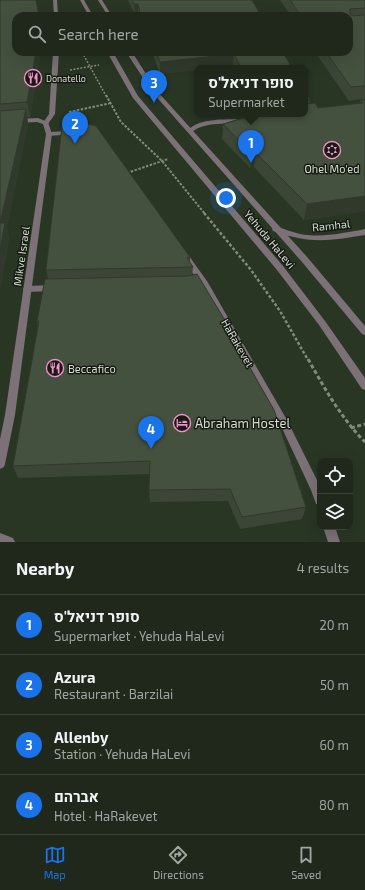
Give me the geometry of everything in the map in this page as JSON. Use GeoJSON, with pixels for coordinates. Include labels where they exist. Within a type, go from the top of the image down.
{"type":"FeatureCollection","features":[{"type":"Feature","properties":{"kind":"street"},"geometry":{"type":"LineString","coordinates":[[55,0],[56,12]]}},
{"type":"Feature","properties":{"kind":"street"},"geometry":{"type":"LineString","coordinates":[[82,0],[90,12]]}},
{"type":"Feature","properties":{"kind":"street"},"geometry":{"type":"LineString","coordinates":[[100,0],[108,12]]}},
{"type":"Feature","properties":{"kind":"street"},"geometry":{"type":"LineString","coordinates":[[0,122],[38,120],[46,123],[52,114],[56,56]]}},
{"type":"Feature","properties":{"kind":"street","name":"Yehuda HaLevi"},"geometry":{"type":"LineString","coordinates":[[112,56],[135,97],[280,268],[322,323],[365,386]]}},
{"type":"Feature","properties":{"kind":"street","name":"Yehuda HaLevi"},"geometry":{"type":"LineString","coordinates":[[132,56],[155,92],[365,332]]}},
{"type":"Feature","properties":{"kind":"street"},"geometry":{"type":"LineString","coordinates":[[190,131],[193,127],[204,124],[251,120]]}},
{"type":"Feature","properties":{"kind":"street","name":"Mikve Israel"},"geometry":{"type":"LineString","coordinates":[[0,464],[10,415],[49,134],[46,123]]}},
{"type":"Feature","properties":{"kind":"street"},"geometry":{"type":"LineString","coordinates":[[49,134],[78,133]]}},
{"type":"Feature","properties":{"kind":"street","name":"Ramhal"},"geometry":{"type":"LineString","coordinates":[[276,229],[303,238],[365,232]]}},
{"type":"Feature","properties":{"kind":"street","name":"HaRakevet"},"geometry":{"type":"LineString","coordinates":[[183,253],[200,284],[284,423],[318,494]]}},
{"type":"Feature","properties":{"kind":"street"},"geometry":{"type":"LineString","coordinates":[[27,288],[60,288]]}},
{"type":"Feature","properties":{"kind":"street"},"geometry":{"type":"LineString","coordinates":[[330,530],[334,542]]}},
{"type":"Feature","properties":{"kind":"street"},"geometry":{"type":"LineString","coordinates":[[0,539],[9,542]]}},
{"type":"Feature","properties":{"kind":"path"},"geometry":{"type":"LineString","coordinates":[[84,56],[122,122],[162,161],[251,270],[280,311],[326,391],[351,428],[365,442]]}},
{"type":"Feature","properties":{"kind":"path"},"geometry":{"type":"LineString","coordinates":[[127,173],[162,161]]}},
{"type":"Feature","properties":{"kind":"path"},"geometry":{"type":"LineString","coordinates":[[351,428],[365,424]]}},
{"type":"Feature","properties":{"kind":"building"},"geometry":{"type":"Polygon","coordinates":[[[0,0],[36,0],[38,12],[12,12],[12,56],[35,56],[27,102],[0,104],[0,0]]]}},
{"type":"Feature","properties":{"kind":"building"},"geometry":{"type":"Polygon","coordinates":[[[132,0],[252,0],[259,12],[140,12],[138,4],[134,4],[132,0]]]}},
{"type":"Feature","properties":{"kind":"building"},"geometry":{"type":"Polygon","coordinates":[[[290,0],[365,0],[365,8],[350,9],[350,12],[298,12],[290,0]]]}},
{"type":"Feature","properties":{"kind":"building"},"geometry":{"type":"Polygon","coordinates":[[[365,15],[365,86],[351,87],[329,56],[353,56],[353,16],[365,15]]]}},
{"type":"Feature","properties":{"kind":"building"},"geometry":{"type":"Polygon","coordinates":[[[158,56],[216,56],[160,62],[158,56]]]}},
{"type":"Feature","properties":{"kind":"building"},"geometry":{"type":"Polygon","coordinates":[[[235,56],[285,56],[290,65],[240,65],[235,56]]]}},
{"type":"Feature","properties":{"kind":"building"},"geometry":{"type":"Polygon","coordinates":[[[361,99],[365,101],[365,196],[307,204],[255,152],[251,153],[223,124],[247,117],[308,117],[308,104],[315,103],[318,108],[363,103],[361,99]]]}},
{"type":"Feature","properties":{"kind":"building"},"geometry":{"type":"Polygon","coordinates":[[[26,109],[0,223],[0,111],[26,109]]]}},
{"type":"Feature","properties":{"kind":"building"},"geometry":{"type":"Polygon","coordinates":[[[88,124],[96,126],[190,257],[187,258],[193,267],[46,270],[62,126],[88,124]]]}},
{"type":"Feature","properties":{"kind":"building"},"geometry":{"type":"Polygon","coordinates":[[[0,223],[5,223],[0,251],[0,223]]]}},
{"type":"Feature","properties":{"kind":"building"},"geometry":{"type":"Polygon","coordinates":[[[197,274],[226,322],[224,322],[274,410],[306,507],[242,517],[230,489],[149,490],[150,461],[13,466],[45,279],[188,276],[197,274]]]}},
{"type":"Feature","properties":{"kind":"place","name":"Donatello"},"geometry":{"type":"Point","coordinates":[33,78]}},
{"type":"Feature","properties":{"kind":"place","name":"Allenby"},"geometry":{"type":"Point","coordinates":[154,103]}},
{"type":"Feature","properties":{"kind":"place","name":"Azura"},"geometry":{"type":"Point","coordinates":[75,144]}},
{"type":"Feature","properties":{"kind":"place","name":"Ohel Mo'ed"},"geometry":{"type":"Point","coordinates":[332,150]}},
{"type":"Feature","properties":{"kind":"place","name":"סופר דניאל'ס"},"geometry":{"type":"Point","coordinates":[251,163]}},
{"type":"Feature","properties":{"kind":"place","name":"Beccafico"},"geometry":{"type":"Point","coordinates":[55,368]}},
{"type":"Feature","properties":{"kind":"place","name":"Abraham Hostel"},"geometry":{"type":"Point","coordinates":[182,423]}},
{"type":"Feature","properties":{"kind":"place","name":"אברהם"},"geometry":{"type":"Point","coordinates":[151,449]}}]}
